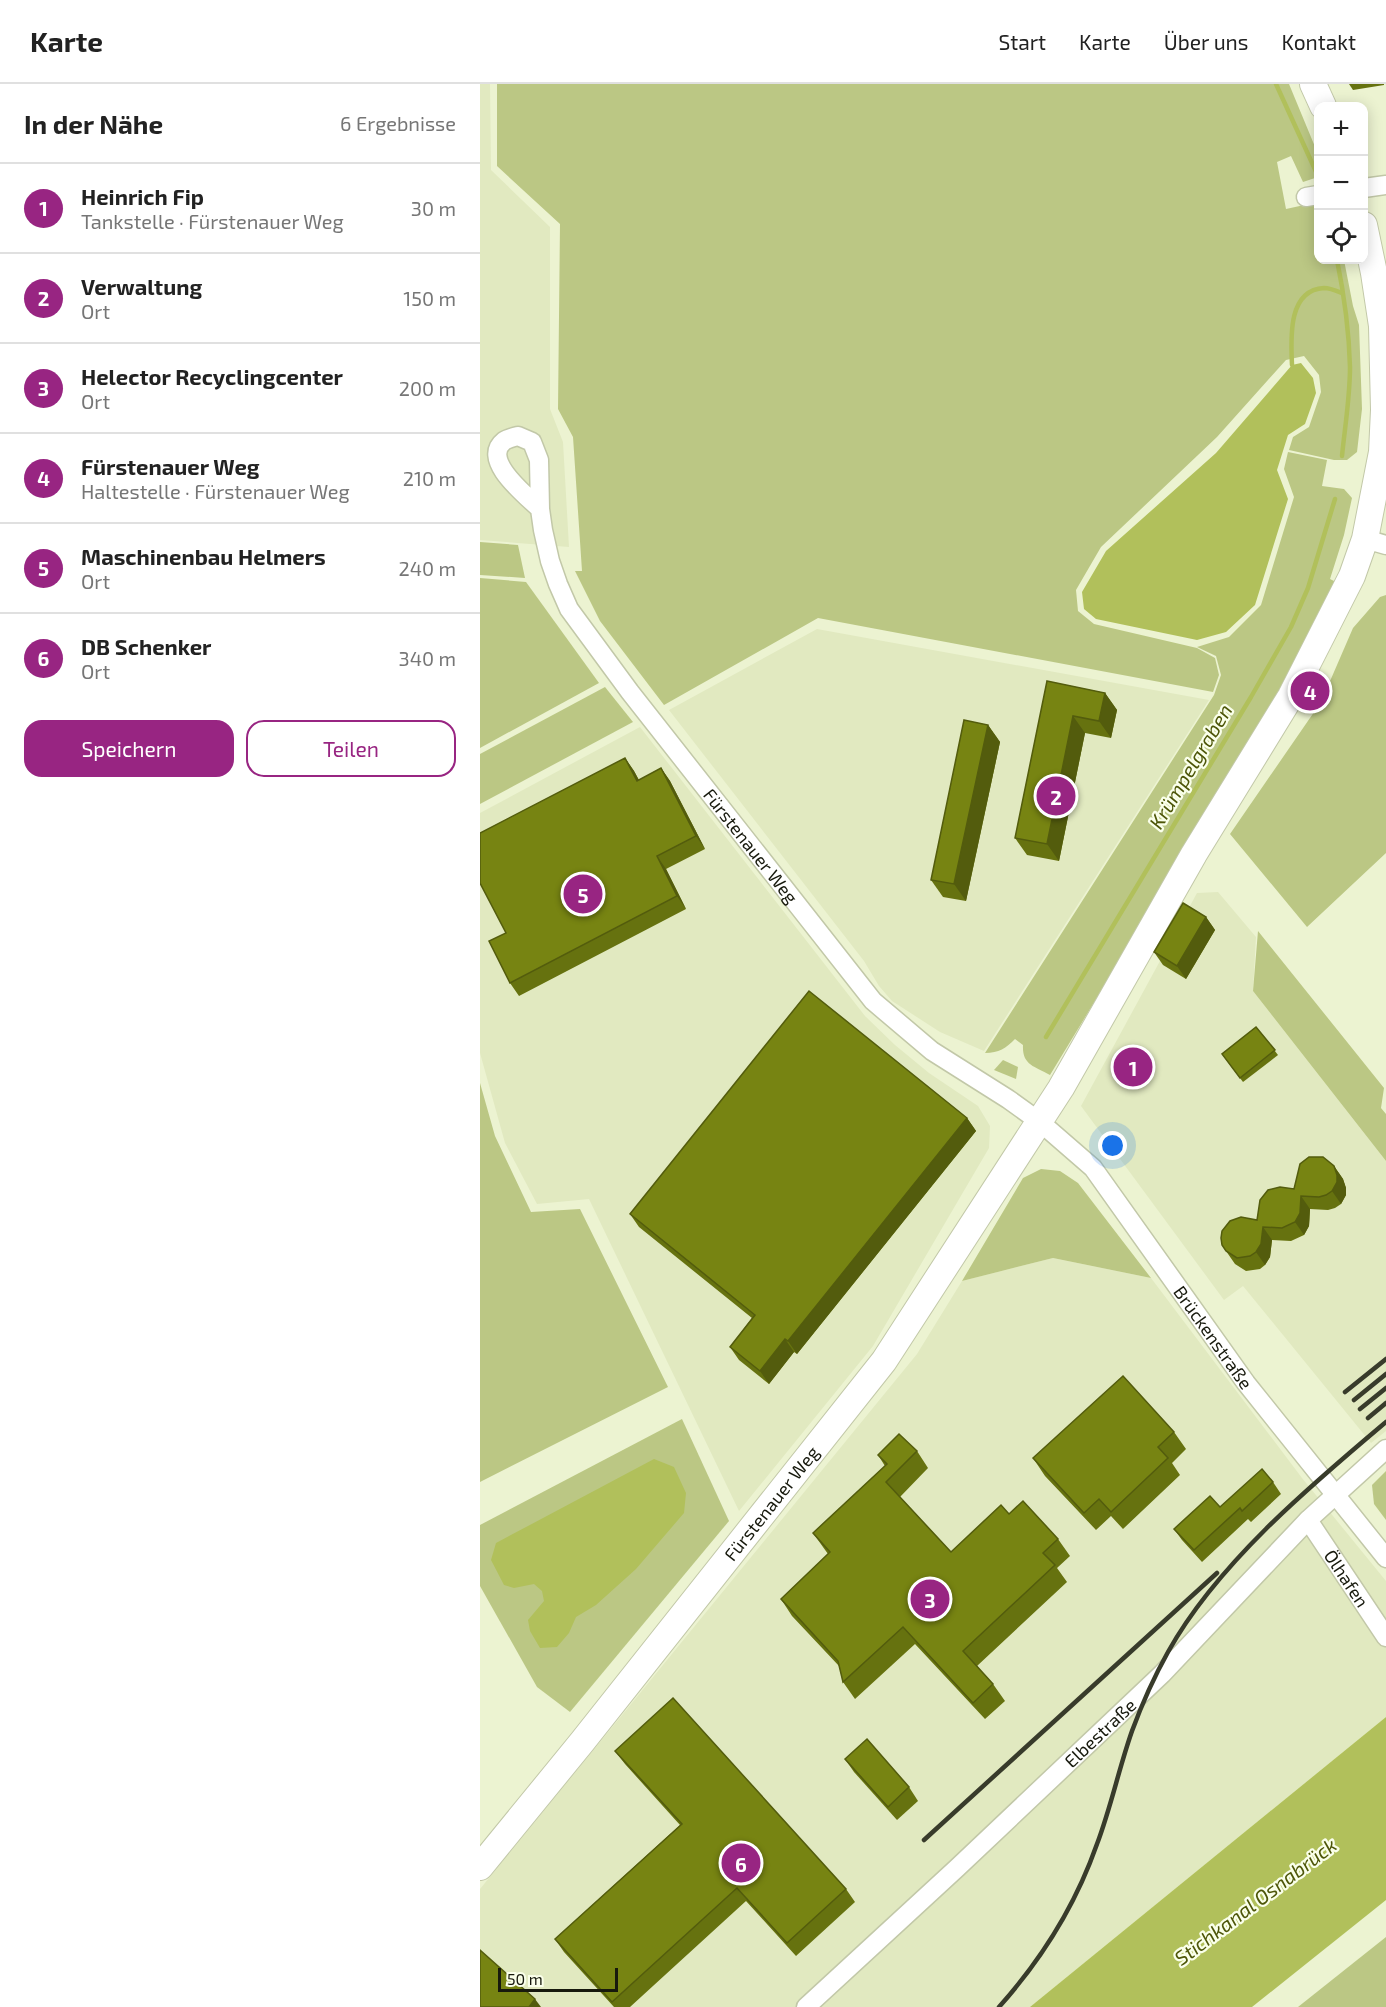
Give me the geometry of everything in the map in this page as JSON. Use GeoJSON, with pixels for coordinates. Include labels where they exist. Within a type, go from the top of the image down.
{"type":"FeatureCollection","features":[{"type":"Feature","properties":{"kind":"street"},"geometry":{"type":"LineString","coordinates":[[1313,84],[1321,102]]}},
{"type":"Feature","properties":{"kind":"street"},"geometry":{"type":"LineString","coordinates":[[1368,187],[1386,185]]}},
{"type":"Feature","properties":{"kind":"street","name":"Fürstenauer Weg"},"geometry":{"type":"LineString","coordinates":[[480,1867],[884,1361],[1061,1088],[1194,854],[1291,696],[1352,576],[1376,542],[1384,410],[1382,326],[1368,244]]}},
{"type":"Feature","properties":{"kind":"street","name":"Fürstenauer Weg"},"geometry":{"type":"LineString","coordinates":[[540,509],[550,561],[569,609],[630,692],[873,1002],[932,1051],[1040,1122]]}},
{"type":"Feature","properties":{"kind":"street","name":"Brückenstraße"},"geometry":{"type":"LineString","coordinates":[[1040,1122],[1093,1168],[1246,1383],[1386,1558]]}},
{"type":"Feature","properties":{"kind":"street","name":"Elbestraße"},"geometry":{"type":"LineString","coordinates":[[806,2007],[957,1869],[1162,1674],[1308,1520],[1386,1449]]}},
{"type":"Feature","properties":{"kind":"street","name":"Ölhafen"},"geometry":{"type":"LineString","coordinates":[[1308,1520],[1386,1637]]}},
{"type":"Feature","properties":{"kind":"shaded area"},"geometry":{"type":"Polygon","coordinates":[[[480,84],[490,84],[491,170],[550,227],[550,409],[563,442],[569,547],[480,540],[480,84]]]}},
{"type":"Feature","properties":{"kind":"shaded area"},"geometry":{"type":"Polygon","coordinates":[[[497,84],[1289,84],[1314,144],[1314,178],[1303,182],[1291,156],[1277,162],[1286,209],[1314,203],[1314,264],[1345,264],[1359,325],[1362,409],[1357,452],[1347,460],[1334,460],[1289,450],[1293,437],[1309,427],[1321,392],[1319,375],[1304,356],[1286,360],[1217,437],[1101,547],[1076,590],[1078,611],[1094,624],[1197,648],[1215,658],[1219,675],[1213,692],[818,618],[664,705],[600,621],[575,571],[582,571],[573,437],[558,409],[560,224],[497,166],[497,84]]]}},
{"type":"Feature","properties":{"kind":"shaded area"},"geometry":{"type":"Polygon","coordinates":[[[1288,452],[1327,460],[1322,486],[1344,489],[1352,498],[1344,535],[1330,579],[1336,582],[1284,690],[1050,1075],[1027,1061],[1023,1045],[1015,1039],[1002,1049],[985,1053],[1214,695],[1221,675],[1216,656],[1197,647],[1229,637],[1261,605],[1294,497],[1284,469],[1288,452]]]}},
{"type":"Feature","properties":{"kind":"shaded area"},"geometry":{"type":"Polygon","coordinates":[[[480,542],[518,545],[525,578],[480,575],[480,542]]]}},
{"type":"Feature","properties":{"kind":"shaded area"},"geometry":{"type":"Polygon","coordinates":[[[480,578],[526,582],[599,683],[480,748],[480,578]]]}},
{"type":"Feature","properties":{"kind":"shaded area"},"geometry":{"type":"Polygon","coordinates":[[[1386,595],[1386,853],[1307,927],[1230,834],[1321,702],[1353,628],[1380,597],[1386,595]]]}},
{"type":"Feature","properties":{"kind":"shaded area"},"geometry":{"type":"Polygon","coordinates":[[[817,629],[1209,700],[984,1051],[940,1032],[892,1001],[879,986],[864,961],[669,710],[817,629]]]}},
{"type":"Feature","properties":{"kind":"shaded area"},"geometry":{"type":"Polygon","coordinates":[[[605,687],[633,722],[480,804],[480,754],[605,687]]]}},
{"type":"Feature","properties":{"kind":"shaded area"},"geometry":{"type":"Polygon","coordinates":[[[640,727],[865,1016],[929,1073],[978,1106],[990,1126],[989,1148],[873,1346],[739,1511],[589,1199],[537,1204],[505,1143],[480,1053],[480,813],[640,727]]]}},
{"type":"Feature","properties":{"kind":"shaded area"},"geometry":{"type":"Polygon","coordinates":[[[1218,892],[1256,937],[1253,991],[1386,1161],[1386,1431],[1371,1443],[1243,1286],[1224,1300],[1081,1106],[1197,893],[1218,892]]]}},
{"type":"Feature","properties":{"kind":"shaded area"},"geometry":{"type":"Polygon","coordinates":[[[1258,931],[1384,1088],[1381,1108],[1386,1114],[1386,1161],[1253,991],[1258,931]]]}},
{"type":"Feature","properties":{"kind":"shaded area"},"geometry":{"type":"Polygon","coordinates":[[[1003,1060],[1018,1067],[1016,1079],[994,1070],[1003,1060]]]}},
{"type":"Feature","properties":{"kind":"shaded area"},"geometry":{"type":"Polygon","coordinates":[[[480,1083],[495,1136],[531,1212],[580,1209],[668,1387],[480,1482],[480,1083]]]}},
{"type":"Feature","properties":{"kind":"shaded area"},"geometry":{"type":"Polygon","coordinates":[[[1041,1169],[1060,1171],[1078,1183],[1151,1278],[1053,1258],[962,1281],[1023,1178],[1041,1169]]]}},
{"type":"Feature","properties":{"kind":"shaded area"},"geometry":{"type":"Polygon","coordinates":[[[1053,1258],[1151,1278],[1302,1478],[1386,1581],[1386,1717],[1030,2007],[480,2007],[480,1889],[917,1354],[962,1281],[1053,1258]]]}},
{"type":"Feature","properties":{"kind":"shaded area"},"geometry":{"type":"Polygon","coordinates":[[[682,1419],[729,1521],[570,1712],[537,1687],[480,1586],[480,1525],[682,1419]]]}},
{"type":"Feature","properties":{"kind":"shaded area"},"geometry":{"type":"Polygon","coordinates":[[[1386,1471],[1386,1520],[1374,1504],[1372,1485],[1386,1471]]]}},
{"type":"Feature","properties":{"kind":"shaded area"},"geometry":{"type":"Polygon","coordinates":[[[1386,1937],[1386,2007],[1298,2007],[1386,1937]]]}},
{"type":"Feature","properties":{"kind":"water"},"geometry":{"type":"Polygon","coordinates":[[[1301,363],[1313,378],[1316,393],[1305,424],[1288,435],[1277,470],[1288,499],[1255,605],[1226,632],[1197,640],[1096,619],[1084,609],[1082,592],[1106,551],[1216,453],[1292,365],[1301,363]]]}},
{"type":"Feature","properties":{"kind":"water"},"geometry":{"type":"Polygon","coordinates":[[[654,1459],[674,1467],[686,1493],[684,1513],[636,1569],[596,1605],[576,1617],[569,1633],[557,1647],[540,1648],[530,1631],[528,1620],[544,1601],[542,1591],[534,1584],[514,1588],[504,1585],[491,1560],[496,1543],[654,1459]]]}},
{"type":"Feature","properties":{"kind":"water","name":"Stichkanal Osnabrück"},"geometry":{"type":"Polygon","coordinates":[[[1386,1717],[1386,1900],[1252,2007],[1030,2007],[1386,1717]]]}},
{"type":"Feature","properties":{"kind":"building"},"geometry":{"type":"Polygon","coordinates":[[[1047,681],[1105,693],[1099,721],[1073,716],[1047,844],[1015,838],[1047,681]]]}},
{"type":"Feature","properties":{"kind":"building"},"geometry":{"type":"Polygon","coordinates":[[[964,720],[988,725],[954,884],[931,880],[964,720]]]}},
{"type":"Feature","properties":{"kind":"building"},"geometry":{"type":"Polygon","coordinates":[[[625,758],[637,781],[661,768],[696,836],[657,856],[677,896],[510,983],[489,941],[506,933],[480,883],[480,833],[625,758]]]}},
{"type":"Feature","properties":{"kind":"building"},"geometry":{"type":"Polygon","coordinates":[[[1183,903],[1206,917],[1177,966],[1154,952],[1183,903]]]}},
{"type":"Feature","properties":{"kind":"building"},"geometry":{"type":"Polygon","coordinates":[[[809,991],[967,1118],[788,1341],[785,1339],[760,1371],[730,1347],[755,1315],[630,1214],[809,991]]]}},
{"type":"Feature","properties":{"kind":"building"},"geometry":{"type":"Polygon","coordinates":[[[1256,1027],[1275,1050],[1240,1078],[1222,1054],[1256,1027]]]}},
{"type":"Feature","properties":{"kind":"building"},"geometry":{"type":"Polygon","coordinates":[[[1309,1157],[1323,1157],[1334,1166],[1337,1182],[1332,1191],[1319,1197],[1301,1196],[1300,1213],[1295,1222],[1282,1228],[1263,1227],[1261,1244],[1250,1256],[1237,1258],[1226,1251],[1221,1238],[1222,1231],[1230,1221],[1241,1217],[1257,1220],[1260,1200],[1268,1190],[1280,1187],[1294,1189],[1300,1164],[1309,1157]]]}},
{"type":"Feature","properties":{"kind":"building"},"geometry":{"type":"Polygon","coordinates":[[[1123,1376],[1174,1432],[1158,1447],[1168,1458],[1111,1512],[1099,1499],[1084,1513],[1033,1458],[1123,1376]]]}},
{"type":"Feature","properties":{"kind":"building"},"geometry":{"type":"Polygon","coordinates":[[[899,1434],[917,1451],[886,1482],[951,1552],[1001,1505],[1009,1514],[1023,1501],[1058,1539],[1043,1553],[1055,1565],[963,1651],[993,1684],[973,1703],[903,1627],[843,1682],[838,1661],[781,1599],[830,1552],[813,1533],[887,1464],[878,1455],[899,1434]]]}},
{"type":"Feature","properties":{"kind":"building"},"geometry":{"type":"Polygon","coordinates":[[[1262,1469],[1273,1482],[1242,1511],[1240,1508],[1194,1550],[1174,1529],[1210,1496],[1220,1507],[1262,1469]]]}},
{"type":"Feature","properties":{"kind":"building"},"geometry":{"type":"Polygon","coordinates":[[[673,1698],[846,1889],[787,1943],[737,1888],[612,2002],[555,1939],[682,1824],[615,1751],[673,1698]]]}},
{"type":"Feature","properties":{"kind":"building"},"geometry":{"type":"Polygon","coordinates":[[[867,1739],[909,1787],[888,1807],[845,1759],[867,1739]]]}},
{"type":"Feature","properties":{"kind":"building"},"geometry":{"type":"Polygon","coordinates":[[[480,1950],[535,1999],[529,2007],[480,2007],[480,1950]]]}},
{"type":"Feature","properties":{"kind":"waterway","name":"Krümpelgraben"},"geometry":{"type":"LineString","coordinates":[[1276,84],[1314,167]]}},
{"type":"Feature","properties":{"kind":"waterway","name":"Krümpelgraben"},"geometry":{"type":"LineString","coordinates":[[1338,264],[1346,313],[1350,367],[1342,456]]}},
{"type":"Feature","properties":{"kind":"waterway"},"geometry":{"type":"LineString","coordinates":[[1292,365],[1292,330],[1297,307],[1303,297],[1312,291],[1324,288],[1342,293]]}},
{"type":"Feature","properties":{"kind":"waterway","name":"Krümpelgraben"},"geometry":{"type":"LineString","coordinates":[[1046,1037],[1291,627],[1308,588],[1335,499]]}},
{"type":"Feature","properties":{"kind":"railway"},"geometry":{"type":"LineString","coordinates":[[1345,1392],[1386,1359]]}},
{"type":"Feature","properties":{"kind":"railway"},"geometry":{"type":"LineString","coordinates":[[1354,1400],[1386,1374]]}},
{"type":"Feature","properties":{"kind":"railway"},"geometry":{"type":"LineString","coordinates":[[1360,1409],[1386,1388]]}},
{"type":"Feature","properties":{"kind":"railway"},"geometry":{"type":"LineString","coordinates":[[1368,1418],[1386,1403]]}},
{"type":"Feature","properties":{"kind":"railway"},"geometry":{"type":"LineString","coordinates":[[999,2007],[1043,1951],[1079,1888],[1102,1830],[1127,1745],[1140,1711],[1163,1661],[1188,1619],[1238,1557],[1267,1528],[1386,1422]]}},
{"type":"Feature","properties":{"kind":"railway"},"geometry":{"type":"LineString","coordinates":[[924,1840],[1217,1573]]}},
{"type":"Feature","properties":{"kind":"place","name":"Fürstenauer Weg"},"geometry":{"type":"Point","coordinates":[1310,691]}},
{"type":"Feature","properties":{"kind":"place","name":"Verwaltung"},"geometry":{"type":"Point","coordinates":[1056,796]}},
{"type":"Feature","properties":{"kind":"place","name":"Maschinenbau Helmers"},"geometry":{"type":"Point","coordinates":[583,894]}},
{"type":"Feature","properties":{"kind":"place","name":"Heinrich Fip"},"geometry":{"type":"Point","coordinates":[1133,1067]}},
{"type":"Feature","properties":{"kind":"place","name":"Helector Recyclingcenter"},"geometry":{"type":"Point","coordinates":[930,1599]}},
{"type":"Feature","properties":{"kind":"place","name":"DB Schenker"},"geometry":{"type":"Point","coordinates":[741,1863]}}]}
